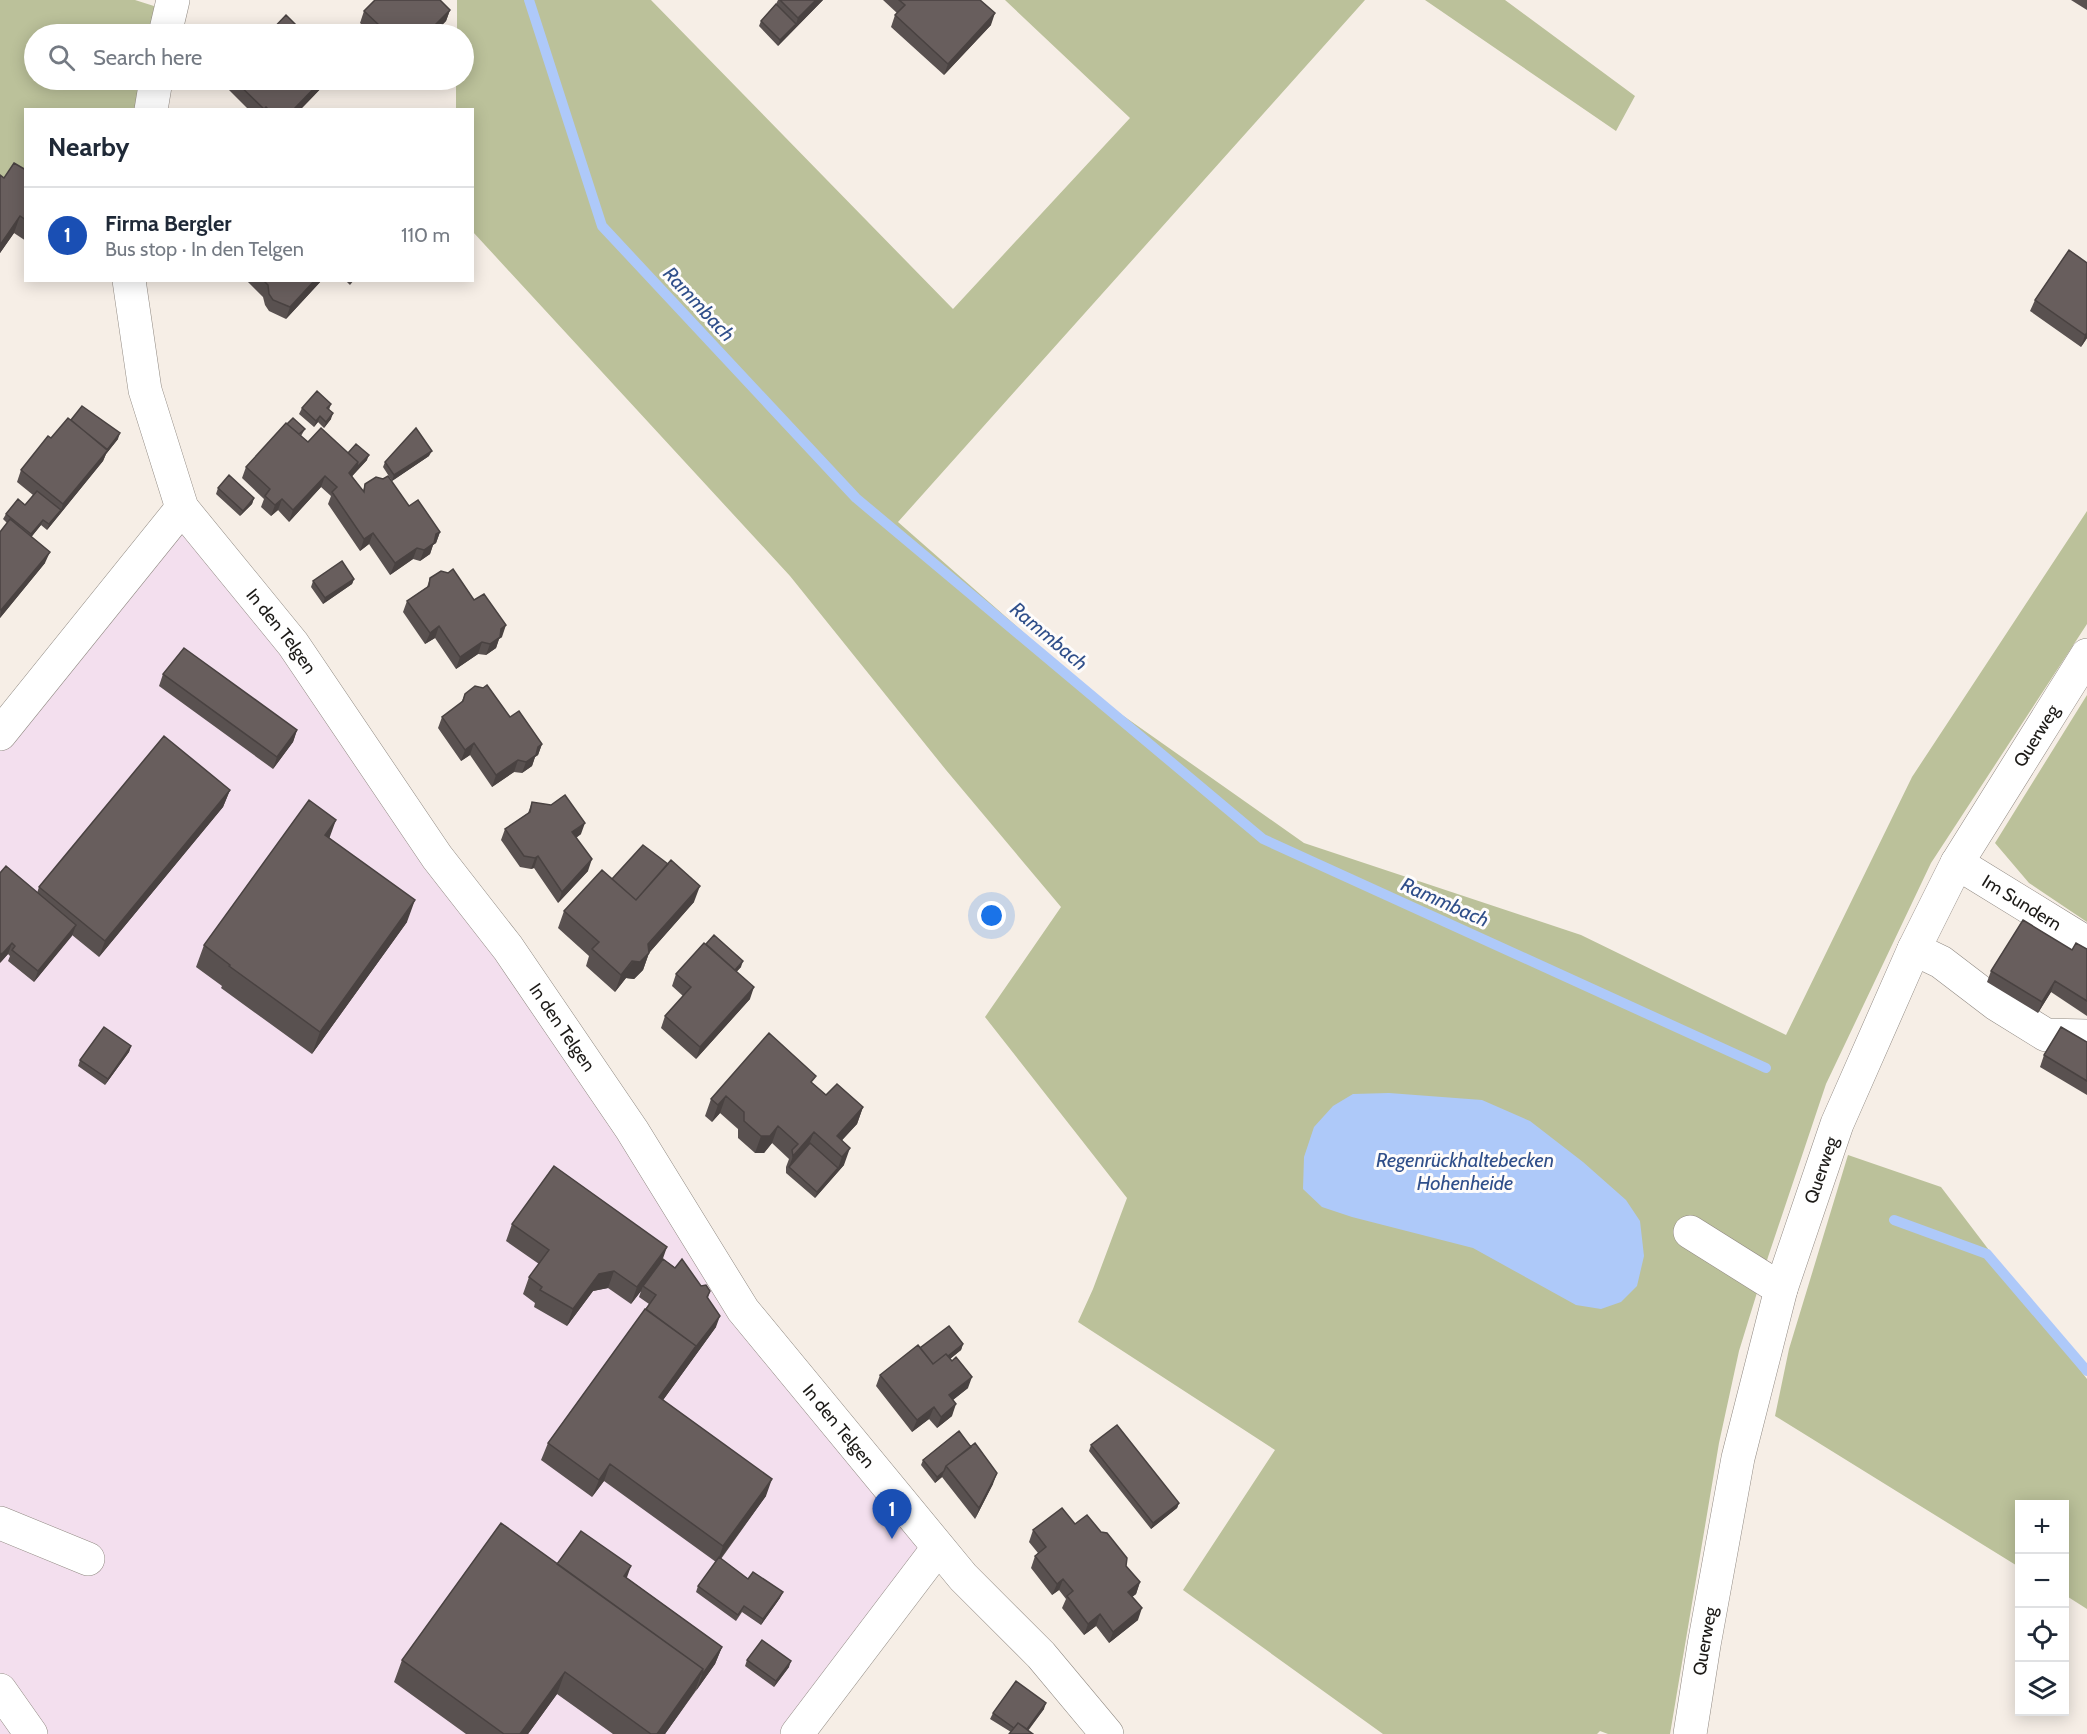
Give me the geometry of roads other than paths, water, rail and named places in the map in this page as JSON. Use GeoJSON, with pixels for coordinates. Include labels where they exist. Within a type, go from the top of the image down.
{"type":"FeatureCollection","features":[{"type":"Feature","properties":{"kind":"street"},"geometry":{"type":"LineString","coordinates":[[167,24],[173,0]]}},
{"type":"Feature","properties":{"kind":"street"},"geometry":{"type":"LineString","coordinates":[[151,108],[154,90]]}},
{"type":"Feature","properties":{"kind":"street","name":"In den Telgen"},"geometry":{"type":"LineString","coordinates":[[129,282],[145,390],[182,508],[293,644],[436,857],[508,948],[632,1130],[743,1310],[938,1548],[963,1577],[1041,1655],[1107,1734]]}},
{"type":"Feature","properties":{"kind":"street"},"geometry":{"type":"LineString","coordinates":[[0,734],[182,508]]}},
{"type":"Feature","properties":{"kind":"street","name":"Querweg"},"geometry":{"type":"LineString","coordinates":[[1690,1734],[1737,1458],[1781,1289],[1837,1124],[1914,949],[1957,863],[2087,655]]}},
{"type":"Feature","properties":{"kind":"street","name":"Im Sundern"},"geometry":{"type":"LineString","coordinates":[[1957,863],[2087,943]]}},
{"type":"Feature","properties":{"kind":"street"},"geometry":{"type":"LineString","coordinates":[[1914,949],[1941,962],[1996,1004],[2046,1035],[2087,1036]]}},
{"type":"Feature","properties":{"kind":"street"},"geometry":{"type":"LineString","coordinates":[[1690,1232],[1781,1289]]}},
{"type":"Feature","properties":{"kind":"street"},"geometry":{"type":"LineString","coordinates":[[0,1523],[88,1559]]}},
{"type":"Feature","properties":{"kind":"street"},"geometry":{"type":"LineString","coordinates":[[797,1734],[938,1548]]}},
{"type":"Feature","properties":{"kind":"street"},"geometry":{"type":"LineString","coordinates":[[0,1690],[31,1734]]}},
{"type":"Feature","properties":{"kind":"water","name":"Regenrückhaltebecken Hohenheide"},"geometry":{"type":"Polygon","coordinates":[[[1389,1093],[1482,1100],[1530,1121],[1583,1162],[1626,1200],[1640,1221],[1644,1256],[1637,1286],[1621,1302],[1601,1309],[1576,1305],[1473,1248],[1322,1207],[1303,1189],[1304,1157],[1314,1127],[1333,1106],[1353,1094],[1389,1093]]]}},
{"type":"Feature","properties":{"kind":"waterway","name":"Rammbach"},"geometry":{"type":"LineString","coordinates":[[529,0],[602,226],[856,498],[1263,839],[1766,1068]]}},
{"type":"Feature","properties":{"kind":"waterway","name":"Rammbach"},"geometry":{"type":"LineString","coordinates":[[1894,1220],[1987,1254],[2087,1371]]}},
{"type":"Feature","properties":{"kind":"place","name":"Firma Bergler"},"geometry":{"type":"Point","coordinates":[892,1539]}}]}
